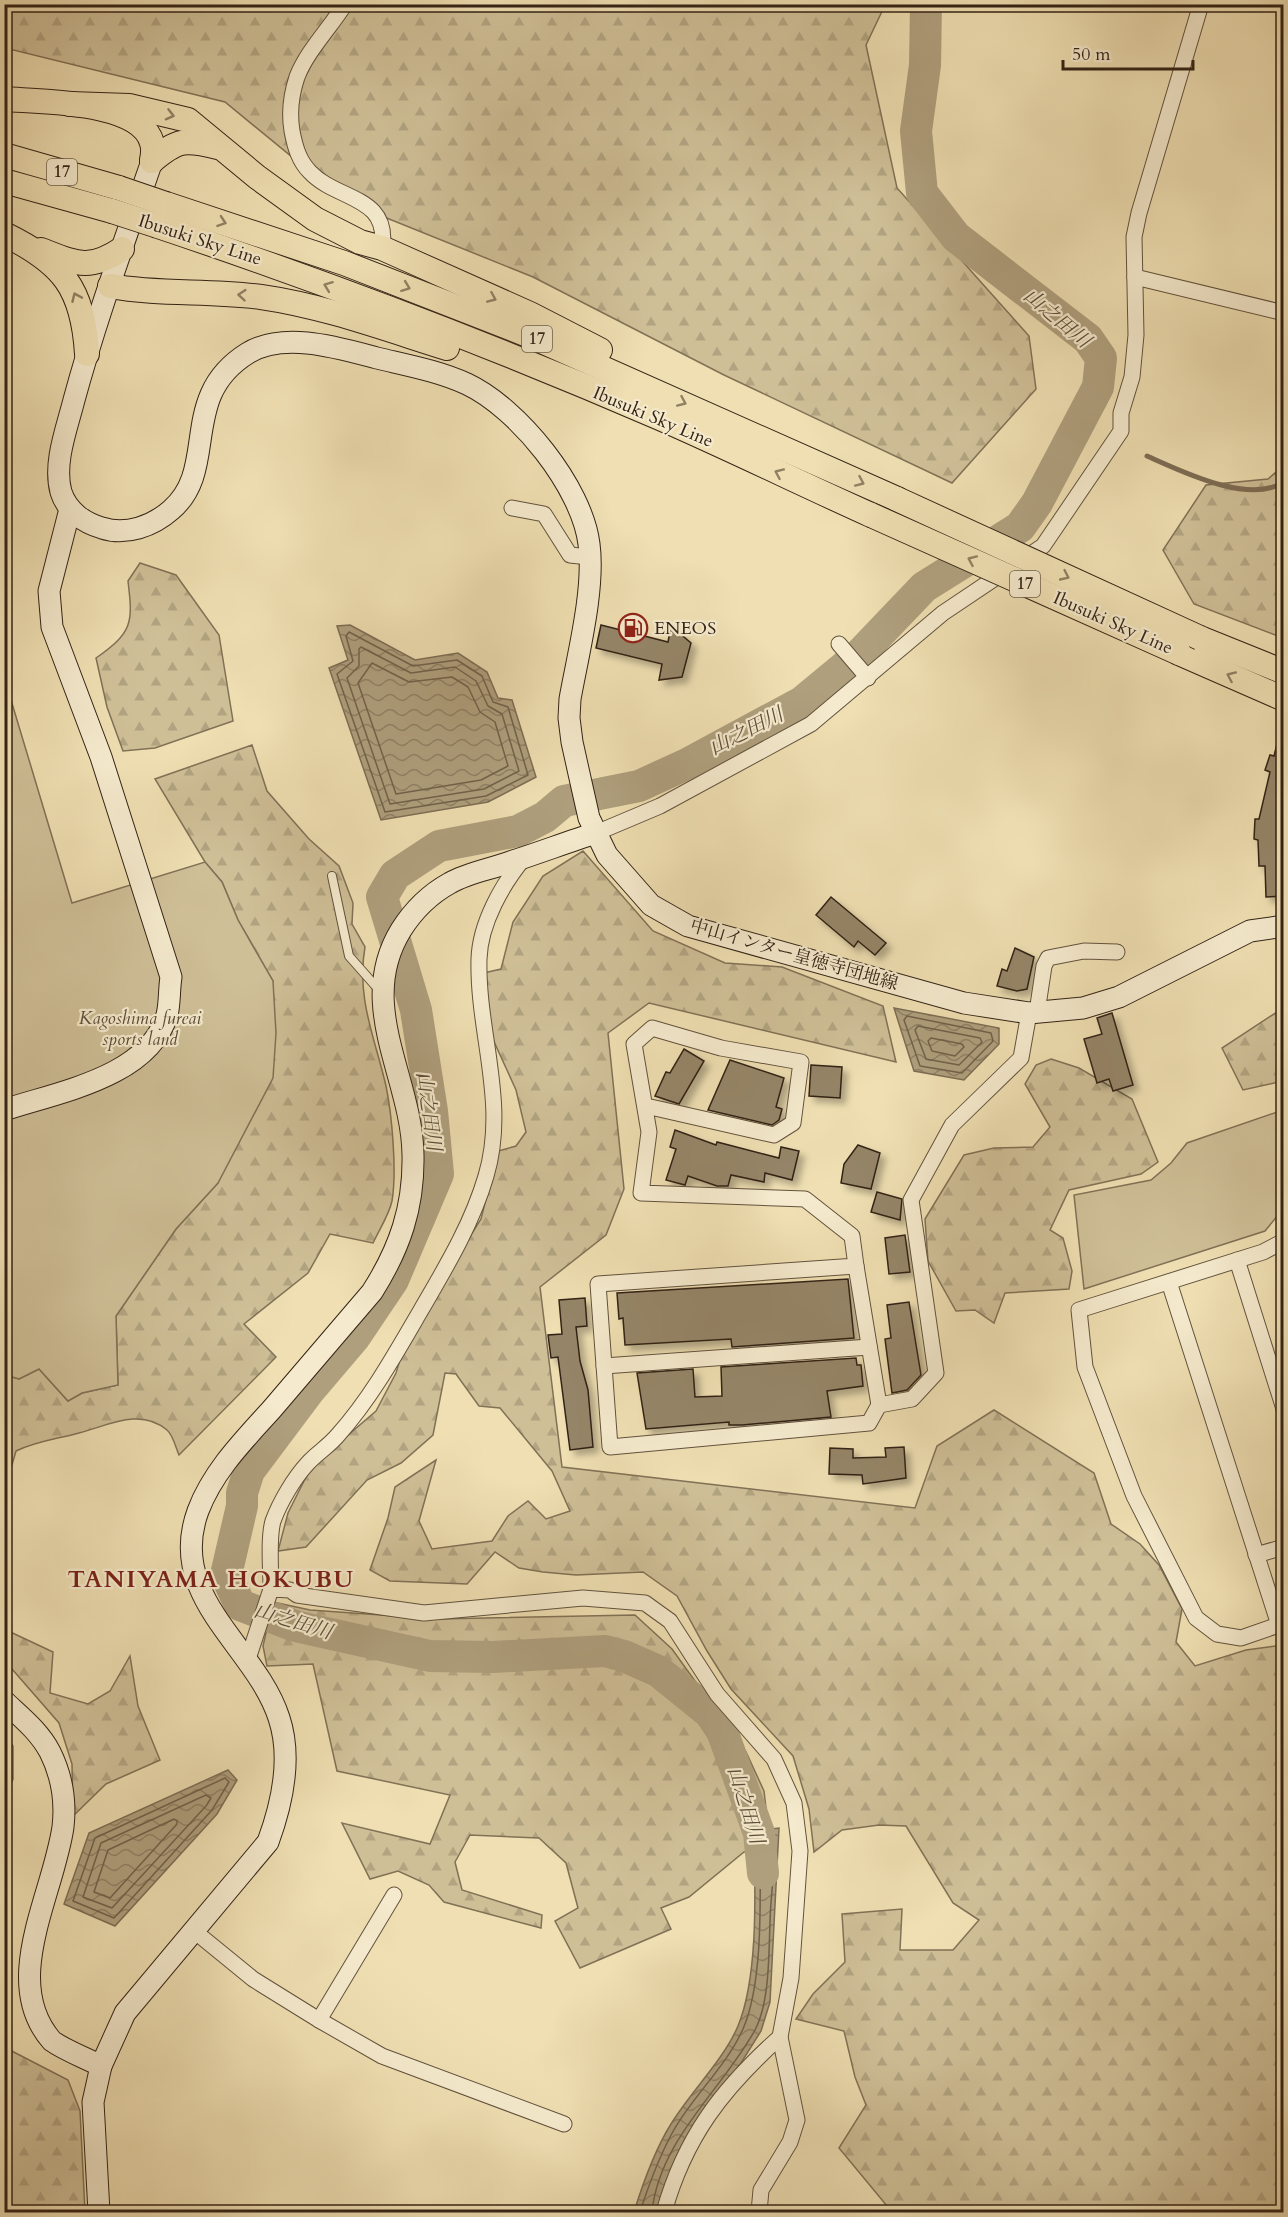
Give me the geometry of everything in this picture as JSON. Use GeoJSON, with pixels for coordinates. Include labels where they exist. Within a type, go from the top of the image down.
{"type":"FeatureCollection","features":[{"type":"Feature","properties":{"kind":"main road"},"geometry":{"type":"LineString","coordinates":[[4,99],[70,104],[129,105],[188,120],[257,177],[315,219],[360,242],[382,248],[530,314],[619,359],[650,387]]}},
{"type":"Feature","properties":{"kind":"main road"},"geometry":{"type":"LineString","coordinates":[[70,104],[126,115],[138,124],[152,141],[152,161]]}},
{"type":"Feature","properties":{"kind":"main road"},"geometry":{"type":"LineString","coordinates":[[152,161],[168,148],[184,140],[224,148]]}},
{"type":"Feature","properties":{"kind":"main road","name":"Ibusuki Sky Line"},"geometry":{"type":"LineString","coordinates":[[4,155],[119,188],[344,263],[418,291],[650,387],[1200,638],[1284,672]]}},
{"type":"Feature","properties":{"kind":"main road","name":"Ibusuki Sky Line"},"geometry":{"type":"LineString","coordinates":[[4,181],[112,211],[278,266],[660,418],[871,515],[1284,699]]}},
{"type":"Feature","properties":{"kind":"main road"},"geometry":{"type":"LineString","coordinates":[[11,238],[77,264],[103,262],[123,249]]}},
{"type":"Feature","properties":{"kind":"main road"},"geometry":{"type":"LineString","coordinates":[[11,238],[39,253],[72,286],[80,303],[85,325],[87,354]]}},
{"type":"Feature","properties":{"kind":"main road"},"geometry":{"type":"LineString","coordinates":[[110,286],[144,292],[214,292],[297,303],[464,354],[621,411],[660,418]]}},
{"type":"Feature","properties":{"kind":"street"},"geometry":{"type":"LineString","coordinates":[[345,4],[298,75],[290,106],[291,124],[295,147],[311,174],[374,212],[382,224],[382,248]]}},
{"type":"Feature","properties":{"kind":"street"},"geometry":{"type":"LineString","coordinates":[[99,2212],[93,2102],[101,2066],[125,2013],[268,1842],[279,1812],[285,1757],[279,1718],[247,1662],[208,1606],[200,1590],[194,1572],[193,1541],[197,1513],[221,1467],[372,1292],[392,1262],[404,1229],[411,1191],[411,1135],[386,1025],[383,987],[391,947],[408,919],[427,899],[450,882],[525,857],[593,826],[660,806],[811,724],[943,614],[1043,546],[1121,431],[1121,413],[1132,377],[1136,335],[1134,237],[1139,213],[1201,4]]}},
{"type":"Feature","properties":{"kind":"street"},"geometry":{"type":"LineString","coordinates":[[4,1110],[108,1075],[133,1062],[154,1041],[167,1014],[171,977],[100,756],[49,614],[53,570],[70,509],[62,493],[62,446],[87,354],[152,161]]}},
{"type":"Feature","properties":{"kind":"street"},"geometry":{"type":"LineString","coordinates":[[1135,278],[1284,313]]}},
{"type":"Feature","properties":{"kind":"street","name":"中山インター皇徳寺団地線"},"geometry":{"type":"LineString","coordinates":[[70,509],[89,524],[107,530],[121,531],[146,525],[172,510],[184,496],[193,477],[203,413],[212,390],[222,375],[256,349],[265,345],[296,343],[350,350],[438,374],[466,384],[508,410],[565,480],[574,498],[589,542],[588,586],[569,718],[582,787],[593,826],[606,855],[651,905],[688,926],[964,1003],[1033,1013],[1083,1008],[1119,997],[1250,931],[1284,927]]}},
{"type":"Feature","properties":{"kind":"street"},"geometry":{"type":"LineString","coordinates":[[512,508],[544,514],[570,555],[589,558]]}},
{"type":"Feature","properties":{"kind":"street"},"geometry":{"type":"LineString","coordinates":[[839,644],[868,678]]}},
{"type":"Feature","properties":{"kind":"street"},"geometry":{"type":"LineString","coordinates":[[247,1662],[269,1596],[273,1523],[286,1495],[307,1463],[338,1436],[395,1356],[462,1238],[486,1175],[494,1133],[495,1098],[483,1020],[479,958],[486,926],[504,886],[509,876],[525,857]]}},
{"type":"Feature","properties":{"kind":"street"},"geometry":{"type":"LineString","coordinates":[[879,1405],[912,1399],[936,1373],[911,1200],[952,1125],[1021,1058],[1048,958],[1084,951],[1117,952]]}},
{"type":"Feature","properties":{"kind":"street"},"geometry":{"type":"LineString","coordinates":[[646,1106],[774,1135],[793,1123],[801,1062],[721,1048],[652,1028],[634,1044],[649,1132],[641,1193],[805,1200],[852,1236],[879,1405],[869,1423],[610,1447],[598,1284],[856,1266]]}},
{"type":"Feature","properties":{"kind":"street"},"geometry":{"type":"LineString","coordinates":[[1169,1282],[1256,1555],[1281,1624],[1241,1638],[1217,1634],[1196,1618],[1134,1496],[1085,1366],[1079,1310],[1263,1252],[1284,1241]]}},
{"type":"Feature","properties":{"kind":"street"},"geometry":{"type":"LineString","coordinates":[[1237,1260],[1284,1409]]}},
{"type":"Feature","properties":{"kind":"street"},"geometry":{"type":"LineString","coordinates":[[604,1366],[869,1347]]}},
{"type":"Feature","properties":{"kind":"street"},"geometry":{"type":"LineString","coordinates":[[1256,1555],[1284,1547]]}},
{"type":"Feature","properties":{"kind":"street"},"geometry":{"type":"LineString","coordinates":[[269,1596],[290,1590],[297,1594],[354,1604],[424,1613],[583,1598],[615,1599],[645,1603],[670,1621],[717,1694],[774,1760],[794,1803],[800,1851],[791,1978],[780,2037],[797,2120],[790,2142],[761,2190],[759,2212]]}},
{"type":"Feature","properties":{"kind":"street"},"geometry":{"type":"LineString","coordinates":[[4,1701],[37,1733],[50,1752],[64,1800],[63,1828],[53,1862],[22,1944],[19,1988],[28,2013],[52,2041],[101,2066]]}},
{"type":"Feature","properties":{"kind":"street"},"geometry":{"type":"LineString","coordinates":[[320,2020],[394,1895]]}},
{"type":"Feature","properties":{"kind":"street"},"geometry":{"type":"LineString","coordinates":[[193,1930],[253,1979],[382,2056],[564,2124]]}},
{"type":"Feature","properties":{"kind":"street"},"geometry":{"type":"LineString","coordinates":[[664,2212],[673,2182],[692,2139],[715,2107],[759,2056],[780,2037]]}},
{"type":"Feature","properties":{"kind":"lane"},"geometry":{"type":"LineString","coordinates":[[332,876],[350,956],[383,987]]}},
{"type":"Feature","properties":{"kind":"green space"},"geometry":{"type":"Polygon","coordinates":[[[5,5],[885,5],[866,45],[897,188],[1029,336],[1036,389],[952,483],[724,375],[533,277],[347,202],[225,102],[5,48],[5,5]]]}},
{"type":"Feature","properties":{"kind":"green space"},"geometry":{"type":"Polygon","coordinates":[[[1283,466],[1283,638],[1194,604],[1163,550],[1206,485],[1268,479],[1283,466]]]}},
{"type":"Feature","properties":{"kind":"green space"},"geometry":{"type":"Polygon","coordinates":[[[140,563],[176,575],[219,635],[233,721],[155,748],[123,751],[107,707],[96,658],[117,641],[128,626],[130,607],[128,581],[140,563]]]}},
{"type":"Feature","properties":{"kind":"green space","name":"Kagoshima fureai sports land"},"geometry":{"type":"Polygon","coordinates":[[[5,680],[72,903],[205,862],[222,882],[238,920],[273,981],[276,1033],[273,1078],[218,1183],[176,1229],[116,1316],[118,1385],[82,1393],[68,1401],[39,1369],[19,1379],[5,1375],[5,680]]]}},
{"type":"Feature","properties":{"kind":"green space"},"geometry":{"type":"Polygon","coordinates":[[[252,745],[267,791],[309,839],[339,866],[353,903],[352,924],[365,947],[363,983],[368,1018],[386,1086],[390,1112],[394,1175],[391,1206],[373,1243],[330,1234],[308,1273],[244,1324],[276,1357],[179,1455],[169,1432],[157,1423],[135,1419],[123,1420],[39,1442],[16,1451],[5,1489],[5,1375],[19,1379],[39,1369],[68,1401],[82,1393],[118,1385],[116,1316],[176,1229],[218,1183],[273,981],[238,920],[222,882],[205,862],[155,779],[252,745]]]}},
{"type":"Feature","properties":{"kind":"green space"},"geometry":{"type":"Polygon","coordinates":[[[583,851],[653,931],[725,963],[782,967],[883,1006],[896,1062],[649,1003],[608,1033],[624,1189],[606,1235],[540,1287],[562,1467],[915,1508],[937,1446],[994,1410],[1094,1473],[1111,1524],[1140,1544],[1159,1565],[1182,1609],[1176,1642],[1195,1666],[1246,1650],[1283,1645],[1283,2212],[892,2212],[839,2148],[866,2105],[855,2077],[844,2031],[796,2019],[813,1994],[845,1962],[842,1914],[902,1909],[900,1950],[953,1950],[979,1920],[953,1903],[906,1826],[879,1825],[842,1830],[814,1852],[809,1809],[793,1756],[731,1689],[677,1596],[643,1572],[576,1575],[543,1572],[519,1568],[495,1552],[467,1584],[390,1581],[370,1570],[388,1518],[395,1487],[436,1460],[419,1521],[432,1549],[492,1541],[508,1516],[528,1501],[546,1519],[570,1511],[552,1471],[500,1408],[479,1406],[456,1374],[445,1373],[433,1435],[401,1463],[367,1480],[306,1547],[278,1551],[288,1513],[311,1467],[376,1411],[396,1373],[407,1337],[481,1219],[498,1151],[516,1146],[526,1132],[516,1090],[491,1035],[479,974],[501,969],[513,922],[543,876],[583,851]]]}},
{"type":"Feature","properties":{"kind":"green space"},"geometry":{"type":"Polygon","coordinates":[[[1283,1008],[1283,1081],[1243,1090],[1222,1048],[1283,1008]]]}},
{"type":"Feature","properties":{"kind":"green space"},"geometry":{"type":"Polygon","coordinates":[[[1051,1059],[1079,1068],[1132,1099],[1158,1162],[1141,1174],[1069,1190],[1050,1230],[1063,1238],[1072,1271],[1069,1289],[1005,1293],[994,1323],[975,1310],[956,1311],[928,1261],[925,1219],[964,1155],[994,1148],[1033,1147],[1050,1127],[1025,1084],[1036,1065],[1051,1059]]]}},
{"type":"Feature","properties":{"kind":"green space"},"geometry":{"type":"Polygon","coordinates":[[[1283,1110],[1283,1209],[1265,1231],[1084,1289],[1074,1195],[1151,1180],[1171,1163],[1187,1143],[1283,1110]]]}},
{"type":"Feature","properties":{"kind":"green space"},"geometry":{"type":"Polygon","coordinates":[[[273,1602],[310,1610],[438,1619],[635,1615],[672,1649],[746,1752],[764,1791],[771,1852],[744,1852],[689,1897],[661,1908],[671,1929],[580,1968],[555,1921],[578,1908],[566,1863],[539,1838],[470,1835],[455,1862],[462,1890],[542,1915],[541,1928],[444,1902],[429,1885],[398,1871],[370,1879],[342,1823],[430,1844],[450,1795],[337,1771],[313,1664],[267,1666],[263,1646],[273,1602]]]}},
{"type":"Feature","properties":{"kind":"green space"},"geometry":{"type":"Polygon","coordinates":[[[4,1629],[53,1652],[50,1693],[88,1704],[110,1691],[130,1656],[138,1706],[160,1760],[106,1784],[73,1816],[72,1764],[59,1723],[5,1661],[4,1629]]]}},
{"type":"Feature","properties":{"kind":"green space"},"geometry":{"type":"Polygon","coordinates":[[[5,1736],[13,1746],[13,1779],[5,1797],[5,1736]]]}},
{"type":"Feature","properties":{"kind":"green space"},"geometry":{"type":"Polygon","coordinates":[[[4,2047],[68,2080],[80,2111],[85,2212],[5,2212],[4,2047]]]}},
{"type":"Feature","properties":{"kind":"water"},"geometry":{"type":"Polygon","coordinates":[[[350,625],[415,660],[458,653],[487,672],[498,698],[512,700],[536,777],[488,802],[381,820],[329,668],[348,660],[337,626],[350,625]]]}},
{"type":"Feature","properties":{"kind":"water"},"geometry":{"type":"Polygon","coordinates":[[[894,1008],[999,1028],[999,1044],[964,1080],[914,1071],[894,1008]]]}},
{"type":"Feature","properties":{"kind":"water"},"geometry":{"type":"Polygon","coordinates":[[[228,1770],[237,1780],[217,1814],[115,1926],[64,1904],[89,1833],[228,1770]]]}},
{"type":"Feature","properties":{"kind":"water"},"geometry":{"type":"Polygon","coordinates":[[[779,1828],[770,2002],[761,2031],[736,2071],[693,2126],[679,2151],[658,2212],[634,2212],[665,2134],[724,2051],[738,2026],[750,1982],[753,1957],[754,1831],[779,1828]]]}},
{"type":"Feature","properties":{"kind":"building"},"geometry":{"type":"Polygon","coordinates":[[[601,625],[668,642],[671,626],[691,643],[682,677],[659,680],[662,664],[596,648],[601,625]]]}},
{"type":"Feature","properties":{"kind":"building"},"geometry":{"type":"Polygon","coordinates":[[[1278,740],[1284,740],[1284,832],[1281,832],[1284,896],[1266,897],[1265,866],[1259,866],[1258,840],[1254,839],[1255,819],[1259,819],[1270,772],[1265,770],[1270,755],[1274,756],[1278,740]]]}},
{"type":"Feature","properties":{"kind":"building"},"geometry":{"type":"Polygon","coordinates":[[[831,897],[886,943],[875,955],[858,941],[854,947],[816,915],[831,897]]]}},
{"type":"Feature","properties":{"kind":"building"},"geometry":{"type":"Polygon","coordinates":[[[1015,948],[1034,957],[1027,989],[1017,991],[997,986],[1002,969],[1007,971],[1015,948]]]}},
{"type":"Feature","properties":{"kind":"building"},"geometry":{"type":"Polygon","coordinates":[[[1112,1013],[1133,1085],[1113,1091],[1109,1079],[1097,1083],[1084,1039],[1102,1034],[1097,1018],[1112,1013]]]}},
{"type":"Feature","properties":{"kind":"building"},"geometry":{"type":"Polygon","coordinates":[[[684,1049],[704,1061],[679,1104],[655,1096],[666,1072],[670,1073],[684,1049]]]}},
{"type":"Feature","properties":{"kind":"building"},"geometry":{"type":"Polygon","coordinates":[[[730,1060],[784,1078],[776,1107],[782,1109],[779,1120],[772,1125],[708,1110],[730,1060]]]}},
{"type":"Feature","properties":{"kind":"building"},"geometry":{"type":"Polygon","coordinates":[[[811,1065],[842,1067],[840,1098],[809,1096],[811,1065]]]}},
{"type":"Feature","properties":{"kind":"building"},"geometry":{"type":"Polygon","coordinates":[[[675,1130],[716,1145],[717,1142],[779,1158],[781,1147],[799,1151],[792,1180],[765,1173],[764,1182],[731,1175],[728,1186],[717,1186],[688,1176],[685,1185],[666,1180],[676,1149],[670,1147],[675,1130]]]}},
{"type":"Feature","properties":{"kind":"building"},"geometry":{"type":"Polygon","coordinates":[[[858,1145],[880,1153],[871,1189],[841,1183],[844,1164],[858,1145]]]}},
{"type":"Feature","properties":{"kind":"building"},"geometry":{"type":"Polygon","coordinates":[[[877,1192],[902,1199],[900,1220],[871,1212],[877,1192]]]}},
{"type":"Feature","properties":{"kind":"building"},"geometry":{"type":"Polygon","coordinates":[[[905,1235],[910,1272],[889,1274],[885,1238],[905,1235]]]}},
{"type":"Feature","properties":{"kind":"building"},"geometry":{"type":"Polygon","coordinates":[[[848,1279],[854,1338],[732,1347],[731,1339],[625,1345],[623,1318],[619,1319],[617,1293],[848,1279]]]}},
{"type":"Feature","properties":{"kind":"building"},"geometry":{"type":"Polygon","coordinates":[[[585,1298],[587,1326],[576,1327],[580,1361],[588,1390],[593,1447],[570,1450],[558,1357],[551,1358],[548,1335],[562,1334],[559,1300],[585,1298]]]}},
{"type":"Feature","properties":{"kind":"building"},"geometry":{"type":"Polygon","coordinates":[[[909,1302],[921,1375],[907,1390],[892,1393],[885,1339],[891,1338],[887,1305],[909,1302]]]}},
{"type":"Feature","properties":{"kind":"building"},"geometry":{"type":"Polygon","coordinates":[[[856,1358],[857,1365],[861,1365],[863,1386],[827,1391],[831,1417],[742,1425],[729,1425],[729,1422],[646,1429],[637,1373],[693,1369],[695,1397],[722,1396],[721,1367],[856,1358]]]}},
{"type":"Feature","properties":{"kind":"building"},"geometry":{"type":"Polygon","coordinates":[[[904,1447],[906,1478],[863,1484],[862,1475],[829,1474],[830,1448],[853,1449],[853,1458],[886,1457],[885,1448],[904,1447]]]}},
{"type":"Feature","properties":{"kind":"waterway","name":"山之田川"},"geometry":{"type":"LineString","coordinates":[[763,1873],[759,1833],[722,1731],[710,1713],[658,1671],[624,1656],[605,1651],[493,1657],[430,1656],[295,1626],[240,1605],[226,1575],[242,1506],[242,1493],[249,1471],[309,1391],[354,1338],[393,1280],[438,1174],[432,1111],[416,1010],[382,897],[395,875],[439,846],[518,831],[545,817],[564,801],[639,786],[687,764],[802,702],[860,654],[924,587],[1020,527],[1037,503],[1098,387],[1101,358],[1088,339],[956,237],[922,193],[916,131],[925,65],[926,4]]}},
{"type":"Feature","properties":{"kind":"waterway"},"geometry":{"type":"LineString","coordinates":[[1147,456],[1196,477],[1234,488],[1253,490],[1269,488],[1284,482]]}},
{"type":"Feature","properties":{"kind":"place","name":"ENEOS"},"geometry":{"type":"Point","coordinates":[633,628]}},
{"type":"Feature","properties":{"kind":"district","name":"TANIYAMA HOKUBU"},"geometry":{"type":"Point","coordinates":[211,1579]}}]}
